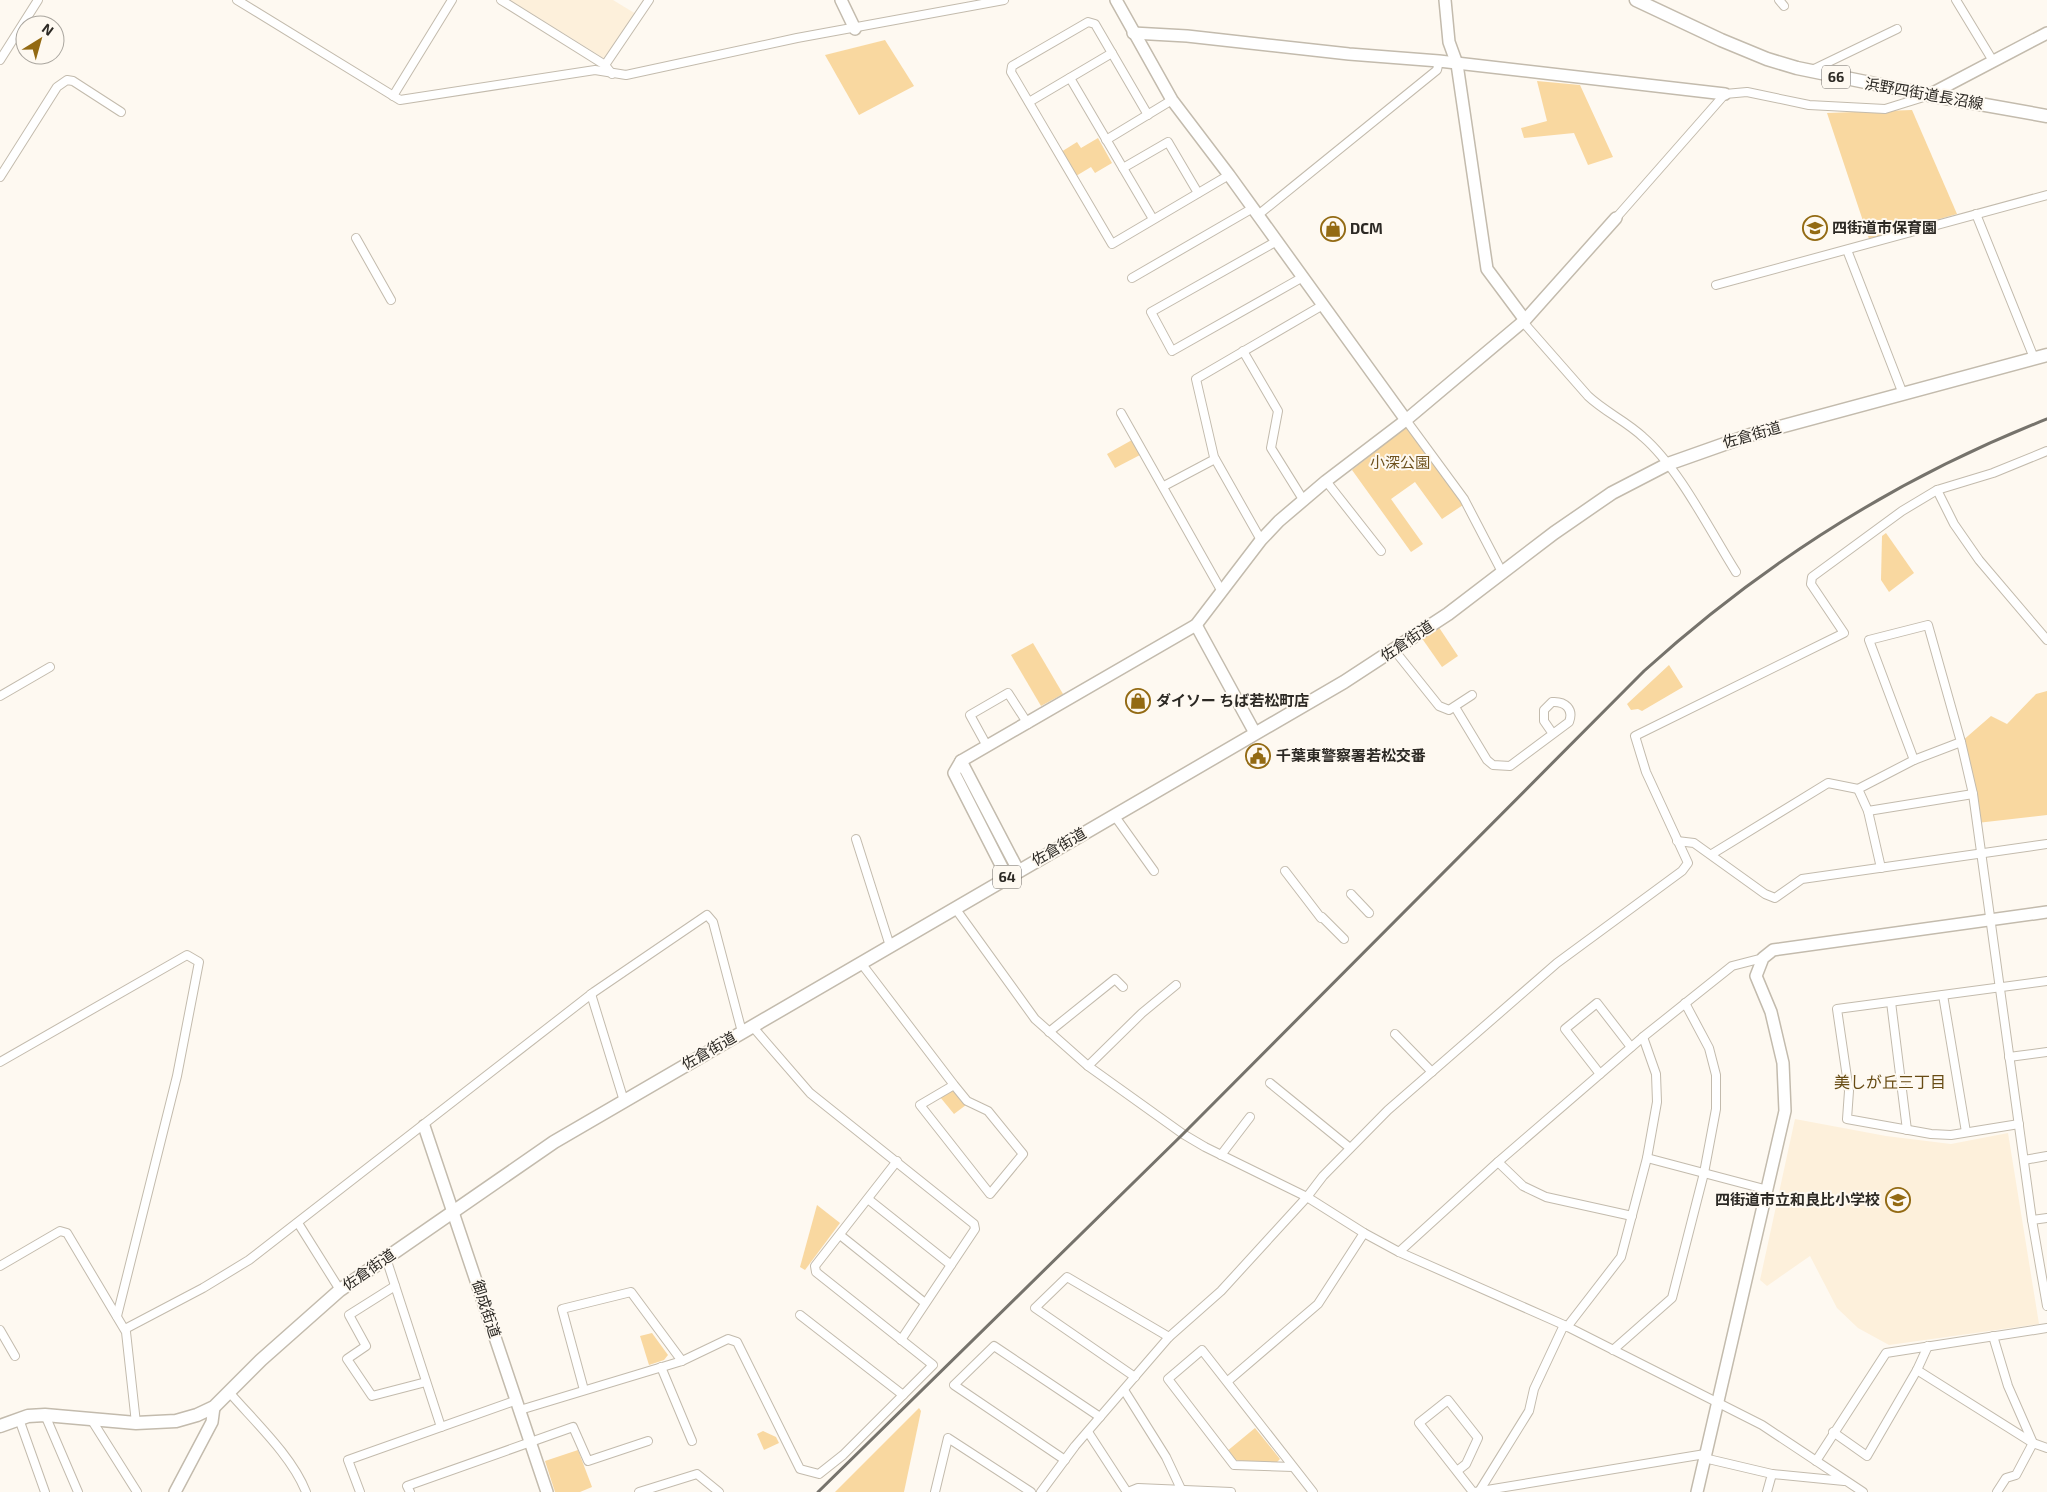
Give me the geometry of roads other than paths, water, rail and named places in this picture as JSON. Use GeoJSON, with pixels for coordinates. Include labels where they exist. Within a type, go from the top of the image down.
{"type":"FeatureCollection","features":[{"type":"Feature","properties":{"kind":"main road","name":"浜野四街道長沼線"},"geometry":{"type":"LineString","coordinates":[[1636,0],[1721,40],[1767,59],[1811,71],[2047,116]]}},
{"type":"Feature","properties":{"kind":"main road","name":"佐倉街道"},"geometry":{"type":"LineString","coordinates":[[0,1426],[19,1419],[45,1415],[136,1423],[176,1421],[197,1415],[214,1407],[306,1318],[340,1290],[554,1142],[1395,651],[1612,493],[1668,464],[1750,435],[2047,355]]}},
{"type":"Feature","properties":{"kind":"street"},"geometry":{"type":"LineString","coordinates":[[0,60],[38,0]]}},
{"type":"Feature","properties":{"kind":"street"},"geometry":{"type":"LineString","coordinates":[[238,0],[400,100],[595,70],[626,75],[796,38],[855,29],[1004,0]]}},
{"type":"Feature","properties":{"kind":"street"},"geometry":{"type":"LineString","coordinates":[[393,96],[452,0]]}},
{"type":"Feature","properties":{"kind":"street"},"geometry":{"type":"LineString","coordinates":[[501,0],[605,64],[612,74]]}},
{"type":"Feature","properties":{"kind":"street"},"geometry":{"type":"LineString","coordinates":[[605,64],[649,0]]}},
{"type":"Feature","properties":{"kind":"street"},"geometry":{"type":"LineString","coordinates":[[841,0],[855,29]]}},
{"type":"Feature","properties":{"kind":"street"},"geometry":{"type":"LineString","coordinates":[[1116,0],[1172,100],[1230,175],[1464,499],[1502,572]]}},
{"type":"Feature","properties":{"kind":"street"},"geometry":{"type":"LineString","coordinates":[[1445,0],[1449,42],[1456,64],[1487,269],[1524,321],[1588,396],[1599,407],[1642,436],[1668,464],[1736,572]]}},
{"type":"Feature","properties":{"kind":"street"},"geometry":{"type":"LineString","coordinates":[[1956,0],[1993,61]]}},
{"type":"Feature","properties":{"kind":"street"},"geometry":{"type":"LineString","coordinates":[[1148,115],[1095,24],[1088,22],[1012,66],[1011,72],[1112,244],[1230,175]]}},
{"type":"Feature","properties":{"kind":"street"},"geometry":{"type":"LineString","coordinates":[[1811,71],[1897,29]]}},
{"type":"Feature","properties":{"kind":"street"},"geometry":{"type":"LineString","coordinates":[[1133,33],[1187,36],[1349,54],[1438,61],[1725,94],[1746,92],[1809,105],[1885,109],[1929,95],[2047,33]]}},
{"type":"Feature","properties":{"kind":"street"},"geometry":{"type":"LineString","coordinates":[[1029,102],[1112,54]]}},
{"type":"Feature","properties":{"kind":"street"},"geometry":{"type":"LineString","coordinates":[[1132,278],[1256,211],[1438,70],[1438,61]]}},
{"type":"Feature","properties":{"kind":"street"},"geometry":{"type":"LineString","coordinates":[[1070,78],[1153,220]]}},
{"type":"Feature","properties":{"kind":"street"},"geometry":{"type":"LineString","coordinates":[[0,177],[57,87],[67,80],[73,81],[121,112]]}},
{"type":"Feature","properties":{"kind":"street"},"geometry":{"type":"LineString","coordinates":[[1007,877],[954,773],[961,761],[1028,724],[1196,625],[1261,540],[1326,481],[1406,420],[1524,321],[1725,94]]}},
{"type":"Feature","properties":{"kind":"street"},"geometry":{"type":"LineString","coordinates":[[1106,140],[1172,100]]}},
{"type":"Feature","properties":{"kind":"street"},"geometry":{"type":"LineString","coordinates":[[1123,168],[1168,142],[1198,193]]}},
{"type":"Feature","properties":{"kind":"street"},"geometry":{"type":"LineString","coordinates":[[1716,285],[2047,195]]}},
{"type":"Feature","properties":{"kind":"street"},"geometry":{"type":"LineString","coordinates":[[1976,214],[2034,358]]}},
{"type":"Feature","properties":{"kind":"street"},"geometry":{"type":"LineString","coordinates":[[356,238],[391,300]]}},
{"type":"Feature","properties":{"kind":"street"},"geometry":{"type":"LineString","coordinates":[[1277,241],[1150,312],[1172,350],[1303,277]]}},
{"type":"Feature","properties":{"kind":"street"},"geometry":{"type":"LineString","coordinates":[[1846,250],[1903,394]]}},
{"type":"Feature","properties":{"kind":"street"},"geometry":{"type":"LineString","coordinates":[[1261,540],[1215,459],[1196,379],[1323,305]]}},
{"type":"Feature","properties":{"kind":"street"},"geometry":{"type":"LineString","coordinates":[[1243,351],[1278,411],[1271,448],[1304,501]]}},
{"type":"Feature","properties":{"kind":"street"},"geometry":{"type":"LineString","coordinates":[[1121,413],[1164,486],[1221,590]]}},
{"type":"Feature","properties":{"kind":"street"},"geometry":{"type":"LineString","coordinates":[[1041,1492],[1100,1417],[1169,1338],[1221,1291],[1307,1197],[1323,1176],[1388,1110],[1557,963],[1682,871],[1688,863],[1646,772],[1635,736],[1844,633],[1811,584],[1812,577],[1902,511],[1938,490],[1993,473],[2047,451]]}},
{"type":"Feature","properties":{"kind":"street"},"geometry":{"type":"LineString","coordinates":[[1164,486],[1215,459]]}},
{"type":"Feature","properties":{"kind":"street"},"geometry":{"type":"LineString","coordinates":[[1326,481],[1381,551]]}},
{"type":"Feature","properties":{"kind":"street"},"geometry":{"type":"LineString","coordinates":[[1938,490],[1954,524],[1980,560],[2047,640]]}},
{"type":"Feature","properties":{"kind":"street"},"geometry":{"type":"LineString","coordinates":[[1196,625],[1255,733]]}},
{"type":"Feature","properties":{"kind":"street"},"geometry":{"type":"LineString","coordinates":[[1914,760],[1869,640],[1928,625],[1961,742],[1973,794],[2032,1220],[2047,1306]]}},
{"type":"Feature","properties":{"kind":"street"},"geometry":{"type":"LineString","coordinates":[[1395,651],[1438,706],[1449,710],[1472,695]]}},
{"type":"Feature","properties":{"kind":"street"},"geometry":{"type":"LineString","coordinates":[[0,696],[50,667]]}},
{"type":"Feature","properties":{"kind":"street"},"geometry":{"type":"LineString","coordinates":[[987,746],[970,715],[1008,693],[1028,724]]}},
{"type":"Feature","properties":{"kind":"street"},"geometry":{"type":"LineString","coordinates":[[1454,706],[1493,765],[1510,766],[1553,734]]}},
{"type":"Feature","properties":{"kind":"street"},"geometry":{"type":"LineString","coordinates":[[1712,854],[1828,783],[1858,789],[1914,760],[1961,742]]}},
{"type":"Feature","properties":{"kind":"street"},"geometry":{"type":"LineString","coordinates":[[961,761],[1018,870]]}},
{"type":"Feature","properties":{"kind":"street"},"geometry":{"type":"LineString","coordinates":[[1858,789],[1868,810],[1881,868]]}},
{"type":"Feature","properties":{"kind":"street"},"geometry":{"type":"LineString","coordinates":[[1868,810],[1973,794]]}},
{"type":"Feature","properties":{"kind":"street"},"geometry":{"type":"LineString","coordinates":[[1114,815],[1154,871]]}},
{"type":"Feature","properties":{"kind":"street"},"geometry":{"type":"LineString","coordinates":[[856,838],[890,946]]}},
{"type":"Feature","properties":{"kind":"street"},"geometry":{"type":"LineString","coordinates":[[1677,841],[1694,843],[1712,854],[1765,894],[1774,898],[1802,879],[1982,855],[2047,844]]}},
{"type":"Feature","properties":{"kind":"street"},"geometry":{"type":"LineString","coordinates":[[1285,871],[1322,918],[1344,939]]}},
{"type":"Feature","properties":{"kind":"street"},"geometry":{"type":"LineString","coordinates":[[1351,894],[1369,913]]}},
{"type":"Feature","properties":{"kind":"street"},"geometry":{"type":"LineString","coordinates":[[955,908],[1035,1019],[1088,1066],[1183,1134],[1221,1155],[1307,1197],[1364,1233],[1399,1252],[1565,1326],[1762,1425],[1863,1492]]}},
{"type":"Feature","properties":{"kind":"street"},"geometry":{"type":"LineString","coordinates":[[1399,1252],[1498,1162],[1631,1047],[1732,966],[1762,958],[1773,950],[2047,912]]}},
{"type":"Feature","properties":{"kind":"street"},"geometry":{"type":"LineString","coordinates":[[124,1329],[211,1283],[249,1260],[424,1126],[591,994],[707,915],[713,922],[747,1029],[810,1093],[974,1224],[975,1229],[901,1340]]}},
{"type":"Feature","properties":{"kind":"street"},"geometry":{"type":"LineString","coordinates":[[0,1062],[188,956],[199,962],[176,1076],[117,1316]]}},
{"type":"Feature","properties":{"kind":"street"},"geometry":{"type":"LineString","coordinates":[[1697,1492],[1785,1112],[1783,1063],[1770,1012],[1756,976],[1762,958]]}},
{"type":"Feature","properties":{"kind":"street"},"geometry":{"type":"LineString","coordinates":[[861,963],[967,1102],[988,1111],[1024,1154],[990,1194],[920,1105],[954,1085]]}},
{"type":"Feature","properties":{"kind":"street"},"geometry":{"type":"LineString","coordinates":[[1049,1032],[1115,979],[1123,987]]}},
{"type":"Feature","properties":{"kind":"street"},"geometry":{"type":"LineString","coordinates":[[2019,1124],[1966,1132],[1931,1134],[1847,1119],[1849,1091],[1837,1009],[2047,981]]}},
{"type":"Feature","properties":{"kind":"street"},"geometry":{"type":"LineString","coordinates":[[1088,1066],[1142,1013],[1176,985]]}},
{"type":"Feature","properties":{"kind":"street"},"geometry":{"type":"LineString","coordinates":[[591,994],[624,1101]]}},
{"type":"Feature","properties":{"kind":"street"},"geometry":{"type":"LineString","coordinates":[[1943,995],[1966,1132]]}},
{"type":"Feature","properties":{"kind":"street"},"geometry":{"type":"LineString","coordinates":[[1891,1002],[1908,1130]]}},
{"type":"Feature","properties":{"kind":"street"},"geometry":{"type":"LineString","coordinates":[[1600,1074],[1565,1030],[1597,1003],[1631,1047]]}},
{"type":"Feature","properties":{"kind":"street"},"geometry":{"type":"LineString","coordinates":[[1613,1350],[1672,1298],[1704,1173],[1716,1109],[1716,1075],[1709,1048],[1686,1003]]}},
{"type":"Feature","properties":{"kind":"street"},"geometry":{"type":"LineString","coordinates":[[1395,1034],[1432,1072]]}},
{"type":"Feature","properties":{"kind":"street"},"geometry":{"type":"LineString","coordinates":[[1476,1491],[1530,1411],[1534,1390],[1565,1326],[1622,1257],[1647,1158],[1657,1102],[1656,1074],[1643,1037]]}},
{"type":"Feature","properties":{"kind":"street"},"geometry":{"type":"LineString","coordinates":[[2009,1058],[2047,1052]]}},
{"type":"Feature","properties":{"kind":"street"},"geometry":{"type":"LineString","coordinates":[[1270,1083],[1350,1148]]}},
{"type":"Feature","properties":{"kind":"street"},"geometry":{"type":"LineString","coordinates":[[1221,1155],[1250,1117]]}},
{"type":"Feature","properties":{"kind":"street","name":"御成街道"},"geometry":{"type":"LineString","coordinates":[[424,1126],[547,1492]]}},
{"type":"Feature","properties":{"kind":"street"},"geometry":{"type":"LineString","coordinates":[[2024,1160],[2047,1156]]}},
{"type":"Feature","properties":{"kind":"street"},"geometry":{"type":"LineString","coordinates":[[1647,1158],[1768,1190]]}},
{"type":"Feature","properties":{"kind":"street"},"geometry":{"type":"LineString","coordinates":[[360,1492],[348,1460],[441,1427],[518,1405],[584,1390],[682,1361],[728,1339],[737,1342],[800,1469],[809,1473],[819,1474],[843,1455],[932,1365],[816,1272],[815,1266],[897,1162]]}},
{"type":"Feature","properties":{"kind":"street"},"geometry":{"type":"LineString","coordinates":[[1498,1162],[1523,1186],[1546,1197],[1632,1216]]}},
{"type":"Feature","properties":{"kind":"street"},"geometry":{"type":"LineString","coordinates":[[868,1199],[951,1265]]}},
{"type":"Feature","properties":{"kind":"street"},"geometry":{"type":"LineString","coordinates":[[2032,1220],[2047,1218]]}},
{"type":"Feature","properties":{"kind":"street"},"geometry":{"type":"LineString","coordinates":[[298,1223],[340,1290]]}},
{"type":"Feature","properties":{"kind":"street"},"geometry":{"type":"LineString","coordinates":[[0,1266],[60,1232],[67,1232],[124,1329],[136,1423]]}},
{"type":"Feature","properties":{"kind":"street"},"geometry":{"type":"LineString","coordinates":[[1228,1381],[1318,1304],[1364,1233]]}},
{"type":"Feature","properties":{"kind":"street"},"geometry":{"type":"LineString","coordinates":[[840,1235],[925,1303]]}},
{"type":"Feature","properties":{"kind":"street"},"geometry":{"type":"LineString","coordinates":[[386,1258],[441,1427]]}},
{"type":"Feature","properties":{"kind":"street"},"geometry":{"type":"LineString","coordinates":[[1135,1378],[1035,1308],[1067,1277],[1169,1338]]}},
{"type":"Feature","properties":{"kind":"street"},"geometry":{"type":"LineString","coordinates":[[395,1286],[349,1316],[366,1346],[347,1359],[372,1396],[426,1382]]}},
{"type":"Feature","properties":{"kind":"street"},"geometry":{"type":"LineString","coordinates":[[584,1390],[562,1309],[631,1292],[682,1361]]}},
{"type":"Feature","properties":{"kind":"street"},"geometry":{"type":"LineString","coordinates":[[800,1315],[903,1395]]}},
{"type":"Feature","properties":{"kind":"street"},"geometry":{"type":"LineString","coordinates":[[1816,1460],[1886,1353],[2047,1328]]}},
{"type":"Feature","properties":{"kind":"street"},"geometry":{"type":"LineString","coordinates":[[0,1330],[15,1356]]}},
{"type":"Feature","properties":{"kind":"street"},"geometry":{"type":"LineString","coordinates":[[1993,1336],[2008,1386],[2033,1443]]}},
{"type":"Feature","properties":{"kind":"street"},"geometry":{"type":"LineString","coordinates":[[1065,1460],[954,1386],[994,1346],[1100,1417]]}},
{"type":"Feature","properties":{"kind":"street"},"geometry":{"type":"LineString","coordinates":[[1833,1432],[1868,1456],[1917,1370],[1928,1346]]}},
{"type":"Feature","properties":{"kind":"street"},"geometry":{"type":"LineString","coordinates":[[1294,1467],[1234,1465],[1168,1378],[1202,1350],[1228,1381],[1294,1467],[1313,1492]]}},
{"type":"Feature","properties":{"kind":"street"},"geometry":{"type":"LineString","coordinates":[[661,1367],[692,1436]]}},
{"type":"Feature","properties":{"kind":"street"},"geometry":{"type":"LineString","coordinates":[[1917,1370],[2033,1443],[2047,1448]]}},
{"type":"Feature","properties":{"kind":"street"},"geometry":{"type":"LineString","coordinates":[[1124,1390],[1166,1457],[1181,1489]]}},
{"type":"Feature","properties":{"kind":"street"},"geometry":{"type":"LineString","coordinates":[[229,1392],[274,1443],[303,1483],[306,1492]]}},
{"type":"Feature","properties":{"kind":"street"},"geometry":{"type":"LineString","coordinates":[[1457,1471],[1466,1464],[1478,1438],[1448,1400],[1419,1423],[1457,1471],[1476,1491]]}},
{"type":"Feature","properties":{"kind":"street"},"geometry":{"type":"LineString","coordinates":[[175,1492],[212,1422],[214,1407]]}},
{"type":"Feature","properties":{"kind":"street"},"geometry":{"type":"LineString","coordinates":[[45,1415],[78,1492]]}},
{"type":"Feature","properties":{"kind":"street"},"geometry":{"type":"LineString","coordinates":[[19,1419],[45,1492]]}},
{"type":"Feature","properties":{"kind":"street"},"geometry":{"type":"LineString","coordinates":[[91,1419],[137,1492]]}},
{"type":"Feature","properties":{"kind":"street"},"geometry":{"type":"LineString","coordinates":[[410,1492],[407,1486],[530,1440],[573,1427],[588,1461],[640,1448],[648,1441]]}},
{"type":"Feature","properties":{"kind":"street"},"geometry":{"type":"LineString","coordinates":[[1088,1432],[1127,1492],[1138,1488],[1231,1492]]}},
{"type":"Feature","properties":{"kind":"street"},"geometry":{"type":"LineString","coordinates":[[935,1492],[948,1438],[1031,1492]]}},
{"type":"Feature","properties":{"kind":"street"},"geometry":{"type":"LineString","coordinates":[[1998,1492],[2006,1478],[2016,1475],[2033,1443]]}},
{"type":"Feature","properties":{"kind":"street"},"geometry":{"type":"LineString","coordinates":[[1476,1491],[1705,1456],[1772,1474],[1847,1481]]}},
{"type":"Feature","properties":{"kind":"street"},"geometry":{"type":"LineString","coordinates":[[639,1492],[696,1474],[718,1492]]}},
{"type":"Feature","properties":{"kind":"street"},"geometry":{"type":"LineString","coordinates":[[1767,1492],[1772,1474]]}},
{"type":"Feature","properties":{"kind":"railway"},"geometry":{"type":"LineString","coordinates":[[818,1492],[1183,1134],[1644,671],[1736,594],[1784,559],[1834,527],[1885,496],[1937,468],[1991,442],[2047,419]]}},
{"type":"Feature","properties":{"kind":"place","name":"四街道市保育園"},"geometry":{"type":"Point","coordinates":[1815,228]}},
{"type":"Feature","properties":{"kind":"place","name":"DCM"},"geometry":{"type":"Point","coordinates":[1333,229]}},
{"type":"Feature","properties":{"kind":"place","name":"ダイソー ちば若松町店"},"geometry":{"type":"Point","coordinates":[1138,701]}},
{"type":"Feature","properties":{"kind":"place","name":"千葉東警察署若松交番"},"geometry":{"type":"Point","coordinates":[1258,756]}},
{"type":"Feature","properties":{"kind":"place","name":"四街道市立和良比小学校"},"geometry":{"type":"Point","coordinates":[1898,1200]}},
{"type":"Feature","properties":{"kind":"district","name":"美しが丘三丁目"},"geometry":{"type":"Point","coordinates":[1890,1082]}},
{"type":"Feature","properties":{"kind":"park label","name":"小深公園"},"geometry":{"type":"Point","coordinates":[1400,463]}}]}
